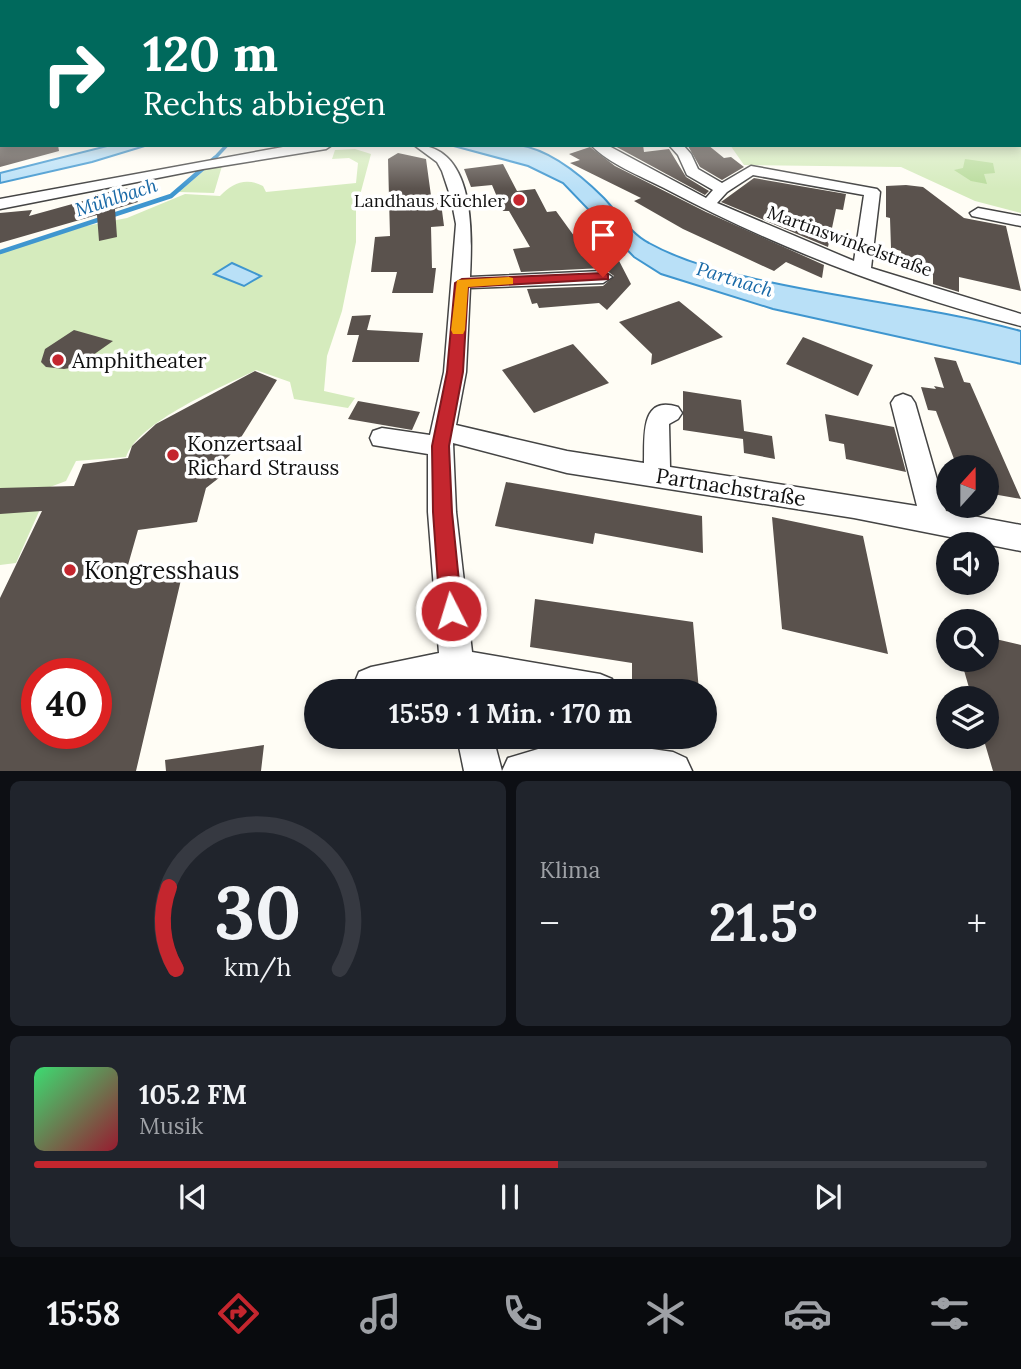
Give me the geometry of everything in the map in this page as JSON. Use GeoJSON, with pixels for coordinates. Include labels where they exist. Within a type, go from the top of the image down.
{"type":"FeatureCollection","features":[{"type":"Feature","properties":{"kind":"street"},"geometry":{"type":"LineString","coordinates":[[0,204],[113,184],[187,167],[313,147]]}},
{"type":"Feature","properties":{"kind":"street"},"geometry":{"type":"LineString","coordinates":[[423,147],[442,159],[459,198],[464,224],[455,372],[441,439],[442,512],[460,679]]}},
{"type":"Feature","properties":{"kind":"street","name":"Martinswinkelstraße"},"geometry":{"type":"LineString","coordinates":[[601,147],[766,234],[862,270],[1021,320]]}},
{"type":"Feature","properties":{"kind":"street"},"geometry":{"type":"LineString","coordinates":[[677,147],[684,154],[692,172],[722,189]]}},
{"type":"Feature","properties":{"kind":"street"},"geometry":{"type":"LineString","coordinates":[[187,167],[207,149]]}},
{"type":"Feature","properties":{"kind":"street"},"geometry":{"type":"LineString","coordinates":[[708,205],[722,189],[751,170],[872,192],[862,270]]}},
{"type":"Feature","properties":{"kind":"street"},"geometry":{"type":"LineString","coordinates":[[978,213],[1021,221]]}},
{"type":"Feature","properties":{"kind":"street"},"geometry":{"type":"LineString","coordinates":[[462,283],[603,277]]}},
{"type":"Feature","properties":{"kind":"street"},"geometry":{"type":"LineString","coordinates":[[903,403],[935,521]]}},
{"type":"Feature","properties":{"kind":"street"},"geometry":{"type":"LineString","coordinates":[[657,475],[657,419],[670,414]]}},
{"type":"Feature","properties":{"kind":"street","name":"Partnachstraße"},"geometry":{"type":"LineString","coordinates":[[382,438],[441,439],[854,506],[1021,538]]}},
{"type":"Feature","properties":{"kind":"street"},"geometry":{"type":"LineString","coordinates":[[478,749],[483,771]]}},
{"type":"Feature","properties":{"kind":"street"},"geometry":{"type":"LineString","coordinates":[[521,771],[575,757],[673,771]]}},
{"type":"Feature","properties":{"kind":"green space"},"geometry":{"type":"Polygon","coordinates":[[[731,147],[1021,147],[1021,213],[975,201],[901,167],[744,165],[731,147]]]}},
{"type":"Feature","properties":{"kind":"green space"},"geometry":{"type":"Polygon","coordinates":[[[355,149],[371,154],[356,210],[356,242],[342,311],[327,356],[324,391],[355,398],[348,408],[294,399],[290,382],[256,370],[164,418],[134,444],[126,457],[76,461],[66,481],[50,487],[16,563],[0,565],[0,252],[86,226],[127,218],[185,194],[220,196],[229,188],[245,182],[257,183],[263,186],[266,192],[356,183],[358,163],[349,158],[332,159],[335,150],[355,149]]]}},
{"type":"Feature","properties":{"kind":"green space"},"geometry":{"type":"Polygon","coordinates":[[[965,159],[993,163],[995,173],[984,174],[987,184],[971,181],[954,170],[963,168],[965,159]]]}},
{"type":"Feature","properties":{"kind":"green space"},"geometry":{"type":"Polygon","coordinates":[[[222,166],[214,193],[179,192],[207,168],[222,166]]]}},
{"type":"Feature","properties":{"kind":"water"},"geometry":{"type":"Polygon","coordinates":[[[103,147],[141,147],[92,162],[0,183],[0,173],[103,147]]]}},
{"type":"Feature","properties":{"kind":"water","name":"Partnach"},"geometry":{"type":"Polygon","coordinates":[[[457,147],[527,147],[543,152],[586,181],[642,239],[691,261],[765,281],[958,316],[1021,331],[1021,364],[773,309],[661,274],[634,257],[563,183],[528,166],[457,147]]]}},
{"type":"Feature","properties":{"kind":"water"},"geometry":{"type":"Polygon","coordinates":[[[232,263],[261,276],[244,286],[214,274],[232,263]]]}},
{"type":"Feature","properties":{"kind":"building"},"geometry":{"type":"Polygon","coordinates":[[[0,147],[58,147],[59,151],[0,167],[0,147]]]}},
{"type":"Feature","properties":{"kind":"building"},"geometry":{"type":"Polygon","coordinates":[[[590,147],[615,166],[706,212],[824,265],[822,278],[786,262],[774,271],[683,229],[634,201],[641,198],[570,163],[580,160],[569,154],[590,147]]]}},
{"type":"Feature","properties":{"kind":"building"},"geometry":{"type":"Polygon","coordinates":[[[617,147],[643,147],[644,152],[669,149],[686,177],[709,191],[705,195],[617,147]]]}},
{"type":"Feature","properties":{"kind":"building"},"geometry":{"type":"Polygon","coordinates":[[[689,147],[710,147],[724,158],[731,157],[744,167],[722,180],[700,167],[689,147]]]}},
{"type":"Feature","properties":{"kind":"building"},"geometry":{"type":"Polygon","coordinates":[[[398,153],[426,159],[432,203],[441,203],[444,226],[431,227],[432,268],[436,268],[433,293],[392,293],[397,272],[371,272],[375,237],[390,236],[388,159],[398,153]]]}},
{"type":"Feature","properties":{"kind":"building"},"geometry":{"type":"Polygon","coordinates":[[[503,164],[517,191],[535,189],[547,212],[556,211],[577,240],[591,239],[599,255],[615,253],[631,284],[607,310],[599,303],[539,308],[537,303],[532,304],[527,289],[603,286],[614,276],[603,268],[521,272],[513,249],[530,247],[509,211],[503,211],[492,185],[471,187],[464,169],[503,164]]]}},
{"type":"Feature","properties":{"kind":"building"},"geometry":{"type":"Polygon","coordinates":[[[754,178],[846,194],[843,210],[836,209],[828,247],[721,202],[754,178]]]}},
{"type":"Feature","properties":{"kind":"building"},"geometry":{"type":"Polygon","coordinates":[[[886,186],[923,187],[964,218],[1006,226],[1021,291],[959,277],[959,292],[933,284],[933,275],[907,270],[907,258],[902,257],[901,251],[891,248],[890,218],[886,217],[886,186]]]}},
{"type":"Feature","properties":{"kind":"building"},"geometry":{"type":"Polygon","coordinates":[[[134,187],[138,202],[115,209],[117,237],[99,241],[97,215],[0,243],[0,213],[32,210],[29,216],[94,198],[93,195],[134,187]]]}},
{"type":"Feature","properties":{"kind":"building"},"geometry":{"type":"Polygon","coordinates":[[[679,301],[723,337],[651,365],[652,354],[619,322],[679,301]]]}},
{"type":"Feature","properties":{"kind":"building"},"geometry":{"type":"Polygon","coordinates":[[[371,315],[367,330],[423,333],[419,362],[352,362],[359,335],[347,335],[352,316],[371,315]]]}},
{"type":"Feature","properties":{"kind":"building"},"geometry":{"type":"Polygon","coordinates":[[[74,330],[113,341],[76,367],[46,367],[41,362],[45,349],[74,330]]]}},
{"type":"Feature","properties":{"kind":"building"},"geometry":{"type":"Polygon","coordinates":[[[803,337],[873,365],[858,396],[786,364],[803,337]]]}},
{"type":"Feature","properties":{"kind":"building"},"geometry":{"type":"Polygon","coordinates":[[[573,344],[609,383],[534,413],[502,370],[573,344]]]}},
{"type":"Feature","properties":{"kind":"building"},"geometry":{"type":"Polygon","coordinates":[[[934,357],[956,361],[964,382],[970,383],[1021,499],[999,495],[999,455],[952,455],[936,411],[928,410],[921,387],[944,388],[934,357]]]}},
{"type":"Feature","properties":{"kind":"building","name":"Kongresshaus"},"geometry":{"type":"Polygon","coordinates":[[[255,371],[277,380],[230,455],[216,467],[224,474],[206,488],[197,522],[138,530],[126,572],[175,564],[184,567],[136,771],[0,771],[0,598],[42,511],[0,514],[0,488],[74,486],[83,464],[128,458],[132,446],[156,424],[255,371]]]}},
{"type":"Feature","properties":{"kind":"building"},"geometry":{"type":"Polygon","coordinates":[[[683,391],[741,400],[744,431],[772,436],[775,459],[744,453],[743,439],[683,430],[683,391]]]}},
{"type":"Feature","properties":{"kind":"building"},"geometry":{"type":"Polygon","coordinates":[[[358,401],[420,412],[412,430],[348,419],[358,401]]]}},
{"type":"Feature","properties":{"kind":"building"},"geometry":{"type":"Polygon","coordinates":[[[825,414],[894,427],[906,472],[846,459],[844,444],[829,441],[825,414]]]}},
{"type":"Feature","properties":{"kind":"building"},"geometry":{"type":"Polygon","coordinates":[[[506,482],[702,516],[703,553],[595,533],[593,544],[495,526],[506,482]]]}},
{"type":"Feature","properties":{"kind":"building"},"geometry":{"type":"Polygon","coordinates":[[[772,517],[863,536],[888,654],[782,629],[772,517]]]}},
{"type":"Feature","properties":{"kind":"building"},"geometry":{"type":"Polygon","coordinates":[[[535,599],[693,622],[698,679],[632,679],[632,663],[530,647],[535,599]]]}},
{"type":"Feature","properties":{"kind":"building"},"geometry":{"type":"Polygon","coordinates":[[[999,640],[1021,645],[1021,771],[993,771],[987,749],[999,749],[999,686],[969,686],[964,672],[999,672],[999,640]]]}},
{"type":"Feature","properties":{"kind":"building"},"geometry":{"type":"Polygon","coordinates":[[[264,745],[261,771],[166,771],[165,760],[264,745]]]}},
{"type":"Feature","properties":{"kind":"waterway","name":"Mühlbach"},"geometry":{"type":"LineString","coordinates":[[214,159],[225,147]]}},
{"type":"Feature","properties":{"kind":"waterway","name":"Mühlbach"},"geometry":{"type":"LineString","coordinates":[[0,252],[171,196],[214,159]]}},
{"type":"Feature","properties":{"kind":"slow traffic"},"geometry":{"type":"LineString","coordinates":[[458,330],[462,283],[509,281]]}},
{"type":"Feature","properties":{"kind":"place","name":"Landhaus Küchler"},"geometry":{"type":"Point","coordinates":[519,200]}},
{"type":"Feature","properties":{"kind":"place","name":"Amphitheater"},"geometry":{"type":"Point","coordinates":[58,360]}},
{"type":"Feature","properties":{"kind":"place","name":"Konzertsaal Richard Strauss"},"geometry":{"type":"Point","coordinates":[173,455]}},
{"type":"Feature","properties":{"kind":"place","name":"Kongresshaus"},"geometry":{"type":"Point","coordinates":[70,570]}},
{"type":"Feature","properties":{"kind":"route"},"geometry":{"type":"LineString","coordinates":[[451,611],[442,512],[440,446],[455,372],[462,283],[603,277]]}}]}
